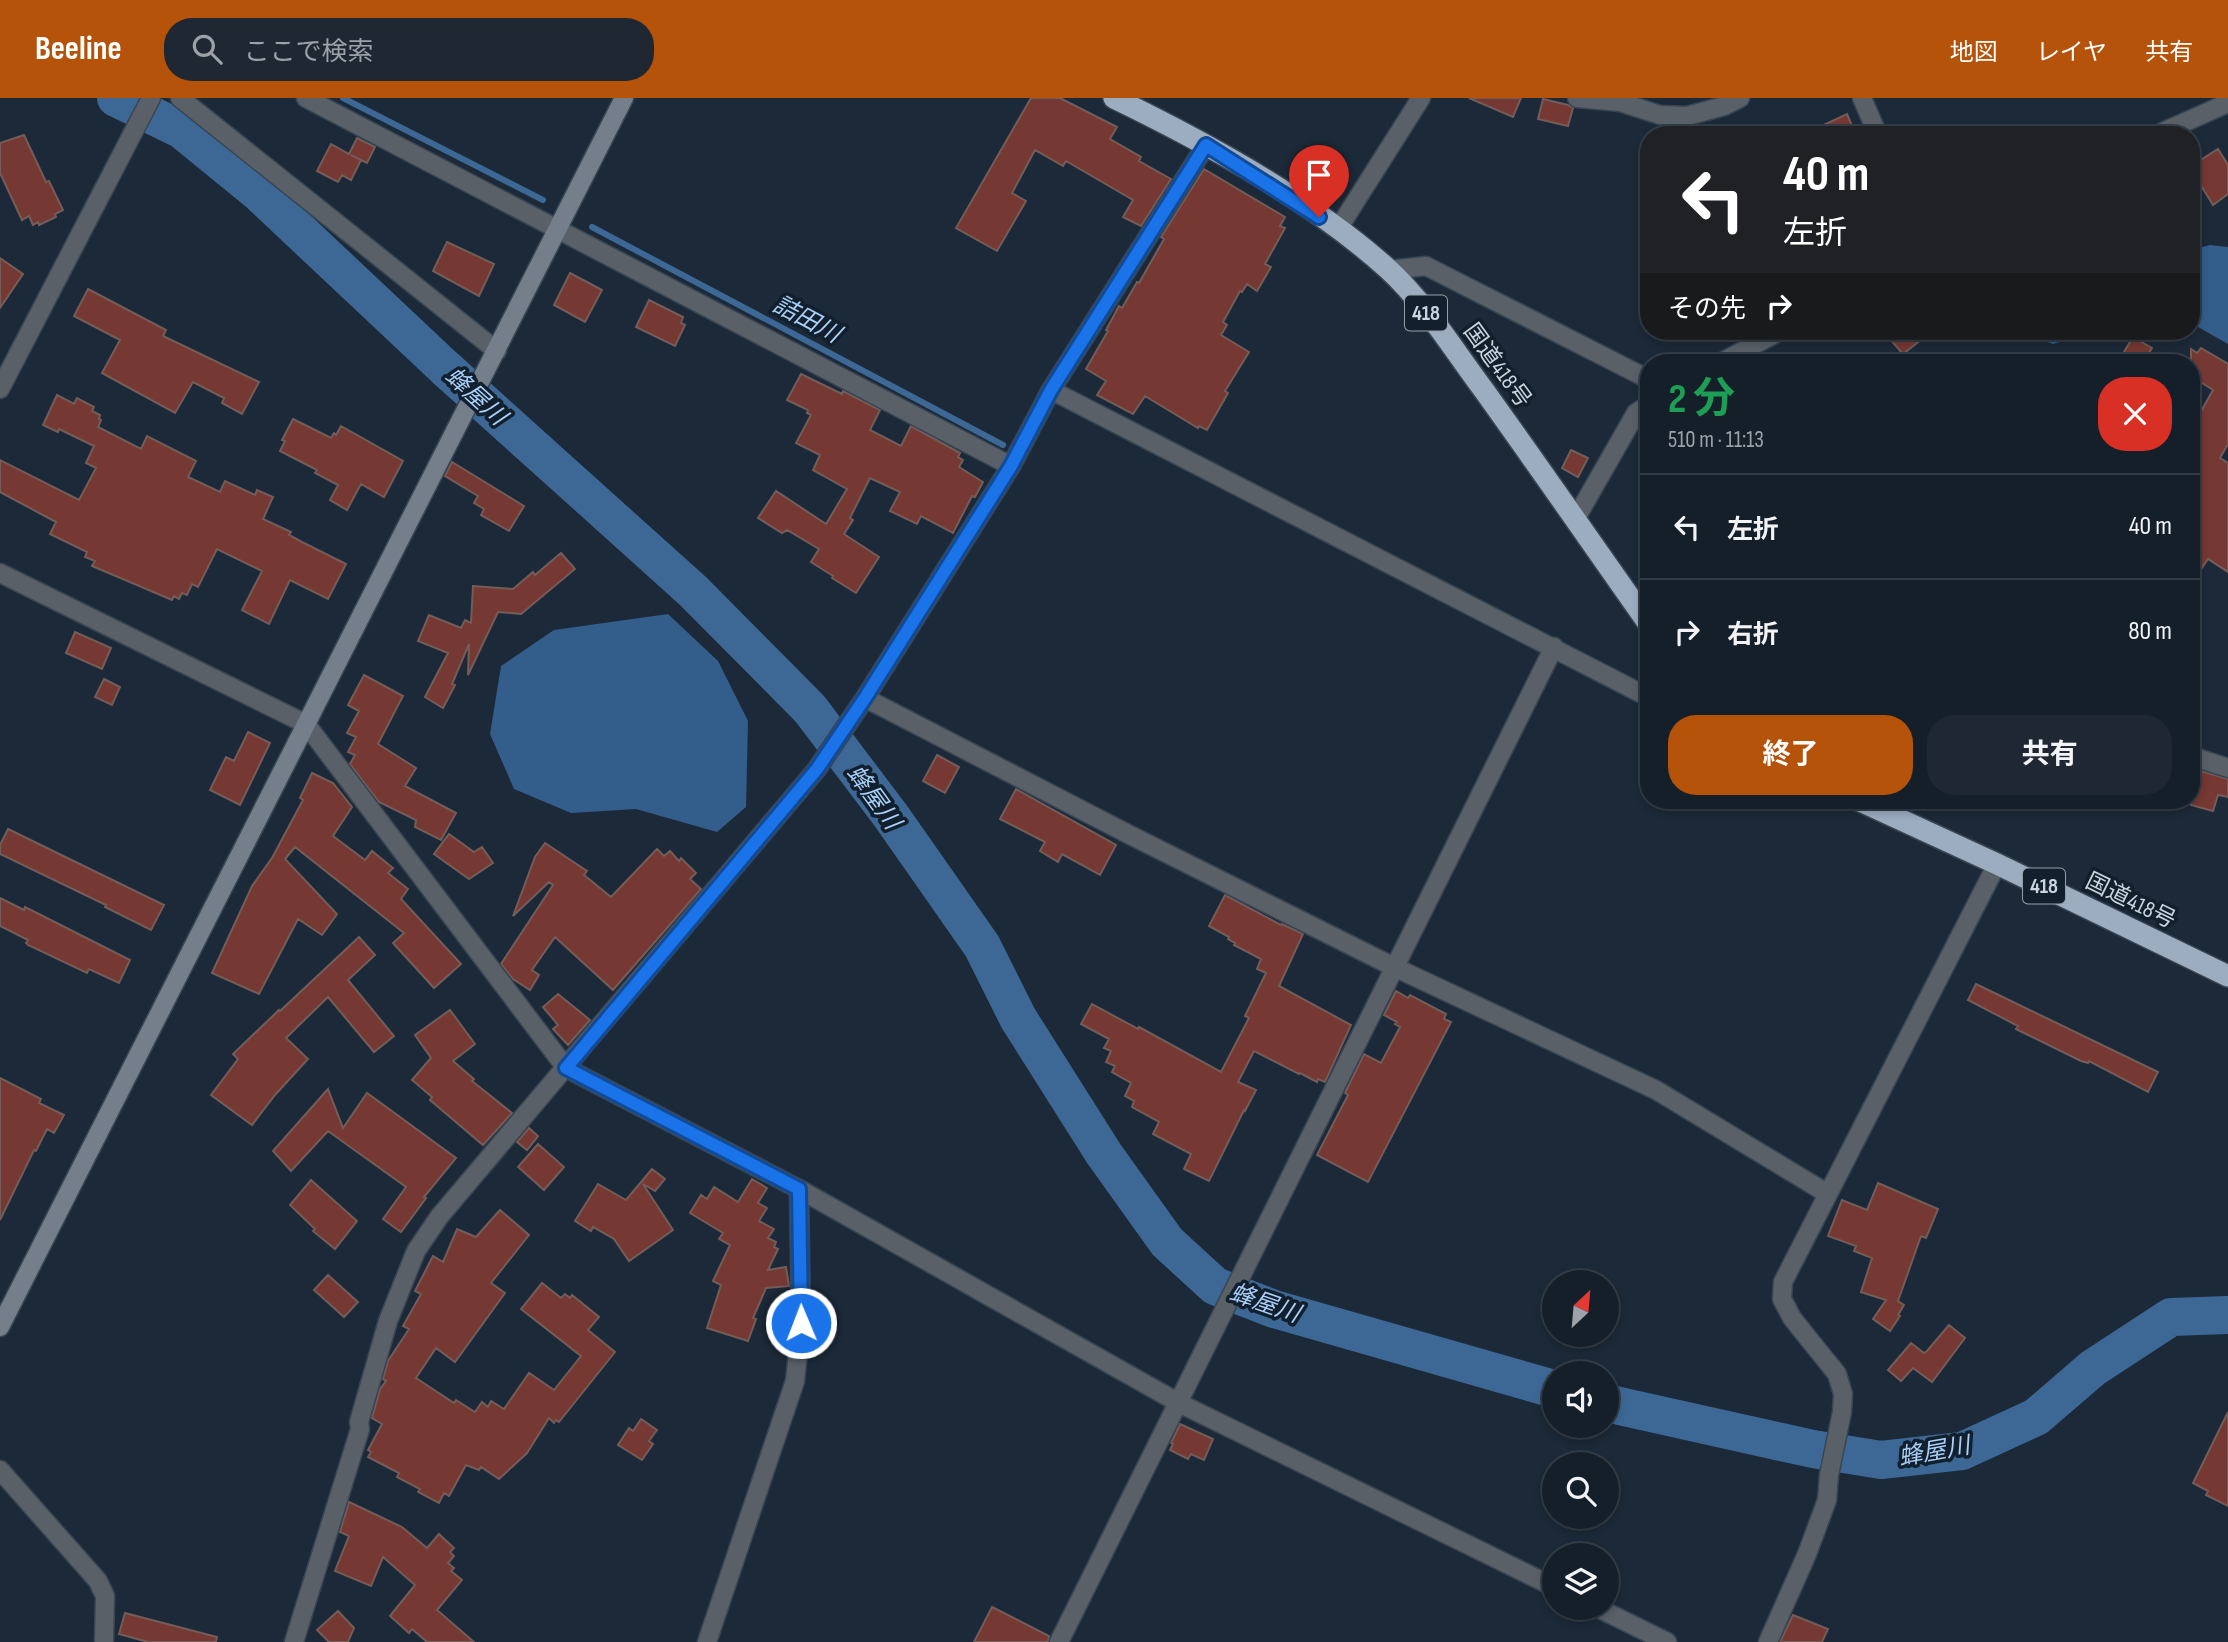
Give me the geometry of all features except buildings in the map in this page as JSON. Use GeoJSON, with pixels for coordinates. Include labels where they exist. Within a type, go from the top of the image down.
{"type":"FeatureCollection","features":[{"type":"Feature","properties":{"kind":"highway","name":"国道418号"},"geometry":{"type":"LineString","coordinates":[[1114,98],[1206,145],[1283,192],[1338,229],[1388,270],[1432,319],[1640,611]]}},
{"type":"Feature","properties":{"kind":"highway","name":"国道418号"},"geometry":{"type":"LineString","coordinates":[[1878,809],[2228,976]]}},
{"type":"Feature","properties":{"kind":"street"},"geometry":{"type":"LineString","coordinates":[[0,389],[151,98]]}},
{"type":"Feature","properties":{"kind":"street"},"geometry":{"type":"LineString","coordinates":[[180,98],[494,357]]}},
{"type":"Feature","properties":{"kind":"street"},"geometry":{"type":"LineString","coordinates":[[306,98],[1011,466]]}},
{"type":"Feature","properties":{"kind":"street"},"geometry":{"type":"LineString","coordinates":[[0,1327],[624,98]]}},
{"type":"Feature","properties":{"kind":"street"},"geometry":{"type":"LineString","coordinates":[[1338,229],[1421,98]]}},
{"type":"Feature","properties":{"kind":"street"},"geometry":{"type":"LineString","coordinates":[[1577,98],[1620,103],[1660,115],[1687,116],[1724,106],[1740,98]]}},
{"type":"Feature","properties":{"kind":"street"},"geometry":{"type":"LineString","coordinates":[[1862,98],[1874,126]]}},
{"type":"Feature","properties":{"kind":"street"},"geometry":{"type":"LineString","coordinates":[[2176,126],[2228,103]]}},
{"type":"Feature","properties":{"kind":"street"},"geometry":{"type":"LineString","coordinates":[[294,1642],[360,1429],[359,1422],[388,1321],[416,1251],[439,1217],[817,769],[865,698],[1011,466],[1051,390],[1206,145]]}},
{"type":"Feature","properties":{"kind":"street"},"geometry":{"type":"LineString","coordinates":[[1388,270],[1426,266],[1640,375]]}},
{"type":"Feature","properties":{"kind":"street"},"geometry":{"type":"LineString","coordinates":[[1737,354],[1763,340]]}},
{"type":"Feature","properties":{"kind":"street"},"geometry":{"type":"LineString","coordinates":[[1051,390],[1640,693]]}},
{"type":"Feature","properties":{"kind":"street"},"geometry":{"type":"LineString","coordinates":[[1576,518],[1640,410]]}},
{"type":"Feature","properties":{"kind":"street"},"geometry":{"type":"LineString","coordinates":[[0,573],[306,724],[566,1068],[799,1189],[1179,1403],[1542,1581]]}},
{"type":"Feature","properties":{"kind":"street"},"geometry":{"type":"LineString","coordinates":[[1059,1642],[1553,647]]}},
{"type":"Feature","properties":{"kind":"street"},"geometry":{"type":"LineString","coordinates":[[865,698],[1394,967],[1656,1090],[1828,1194]]}},
{"type":"Feature","properties":{"kind":"street"},"geometry":{"type":"LineString","coordinates":[[2200,759],[2228,768]]}},
{"type":"Feature","properties":{"kind":"street"},"geometry":{"type":"LineString","coordinates":[[1768,1642],[1807,1554],[1827,1500],[1843,1394],[1837,1374],[1792,1318],[1782,1299],[1783,1282],[1997,864]]}},
{"type":"Feature","properties":{"kind":"street"},"geometry":{"type":"LineString","coordinates":[[706,1642],[795,1381],[801,1323],[799,1189]]}},
{"type":"Feature","properties":{"kind":"street"},"geometry":{"type":"LineString","coordinates":[[0,1470],[98,1581],[105,1596],[104,1642]]}},
{"type":"Feature","properties":{"kind":"street"},"geometry":{"type":"LineString","coordinates":[[1619,1618],[1667,1642]]}},
{"type":"Feature","properties":{"kind":"shaded area"},"geometry":{"type":"Polygon","coordinates":[[[2210,245],[2228,247],[2228,344],[2200,328],[2200,248],[2210,245]]]}},
{"type":"Feature","properties":{"kind":"shaded area"},"geometry":{"type":"Polygon","coordinates":[[[2043,340],[2067,340],[2053,344],[2043,340]]]}},
{"type":"Feature","properties":{"kind":"shaded area"},"geometry":{"type":"Polygon","coordinates":[[[668,614],[718,661],[748,721],[746,807],[717,832],[636,809],[571,813],[514,789],[490,734],[501,666],[554,630],[668,614]]]}},
{"type":"Feature","properties":{"kind":"waterway","name":"蜂屋川"},"geometry":{"type":"LineString","coordinates":[[116,98],[182,130],[258,192],[444,367],[693,591],[810,709],[891,816],[982,946],[1018,1018],[1104,1154],[1167,1242],[1215,1286],[1274,1309],[1542,1386]]}},
{"type":"Feature","properties":{"kind":"waterway","name":"詰田川"},"geometry":{"type":"LineString","coordinates":[[343,98],[543,200]]}},
{"type":"Feature","properties":{"kind":"waterway","name":"詰田川"},"geometry":{"type":"LineString","coordinates":[[592,227],[1003,445]]}},
{"type":"Feature","properties":{"kind":"waterway","name":"蜂屋川"},"geometry":{"type":"LineString","coordinates":[[1619,1406],[1813,1449],[1881,1460],[1962,1451],[2036,1417],[2093,1368],[2171,1317],[2228,1315]]}},
{"type":"Feature","properties":{"kind":"route"},"geometry":{"type":"LineString","coordinates":[[801,1323],[799,1189],[566,1068],[817,769],[865,698],[1011,466],[1051,390],[1206,145],[1319,217]]}}]}
